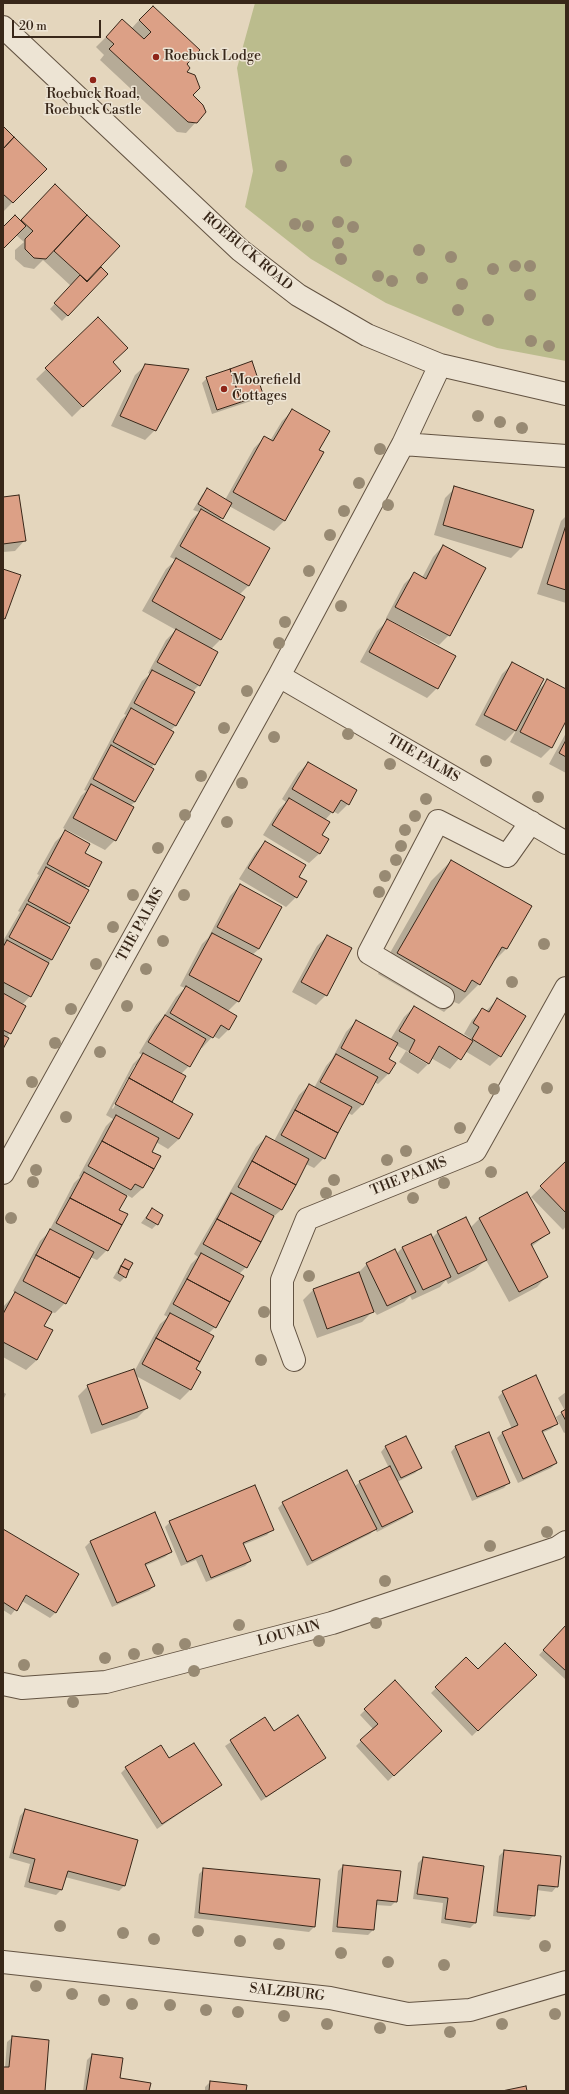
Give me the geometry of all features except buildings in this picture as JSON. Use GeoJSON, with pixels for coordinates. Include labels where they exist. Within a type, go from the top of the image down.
{"type":"FeatureCollection","features":[{"type":"Feature","properties":{"kind":"street","name":"ROEBUCK ROAD"},"geometry":{"type":"LineString","coordinates":[[3,27],[240,250],[298,295],[367,335],[440,365],[566,394]]}},
{"type":"Feature","properties":{"kind":"street","name":"THE PALMS"},"geometry":{"type":"LineString","coordinates":[[3,1173],[279,676],[403,444],[440,365]]}},
{"type":"Feature","properties":{"kind":"street"},"geometry":{"type":"LineString","coordinates":[[403,444],[566,456]]}},
{"type":"Feature","properties":{"kind":"street","name":"THE PALMS"},"geometry":{"type":"LineString","coordinates":[[279,676],[566,843]]}},
{"type":"Feature","properties":{"kind":"street"},"geometry":{"type":"LineString","coordinates":[[443,997],[369,953],[438,821],[508,856],[531,822]]}},
{"type":"Feature","properties":{"kind":"street","name":"THE PALMS"},"geometry":{"type":"LineString","coordinates":[[294,1360],[282,1327],[282,1280],[307,1219],[475,1151],[566,988]]}},
{"type":"Feature","properties":{"kind":"street","name":"LOUVAIN"},"geometry":{"type":"LineString","coordinates":[[3,1684],[22,1688],[106,1682],[332,1623],[557,1548],[566,1542]]}},
{"type":"Feature","properties":{"kind":"street","name":"SALZBURG"},"geometry":{"type":"LineString","coordinates":[[3,1962],[330,1998],[408,2014],[470,2010],[566,1982]]}},
{"type":"Feature","properties":{"kind":"green space"},"geometry":{"type":"Polygon","coordinates":[[[255,3],[566,3],[566,361],[497,348],[386,303],[311,259],[245,207],[253,171],[237,68],[255,3]]]}},
{"type":"Feature","properties":{"kind":"place","name":"Roebuck Lodge"},"geometry":{"type":"Point","coordinates":[156,57]}},
{"type":"Feature","properties":{"kind":"place","name":"Roebuck Road, Roebuck Castle"},"geometry":{"type":"Point","coordinates":[93,80]}},
{"type":"Feature","properties":{"kind":"place","name":"Moorefield Cottages"},"geometry":{"type":"Point","coordinates":[224,389]}}]}
